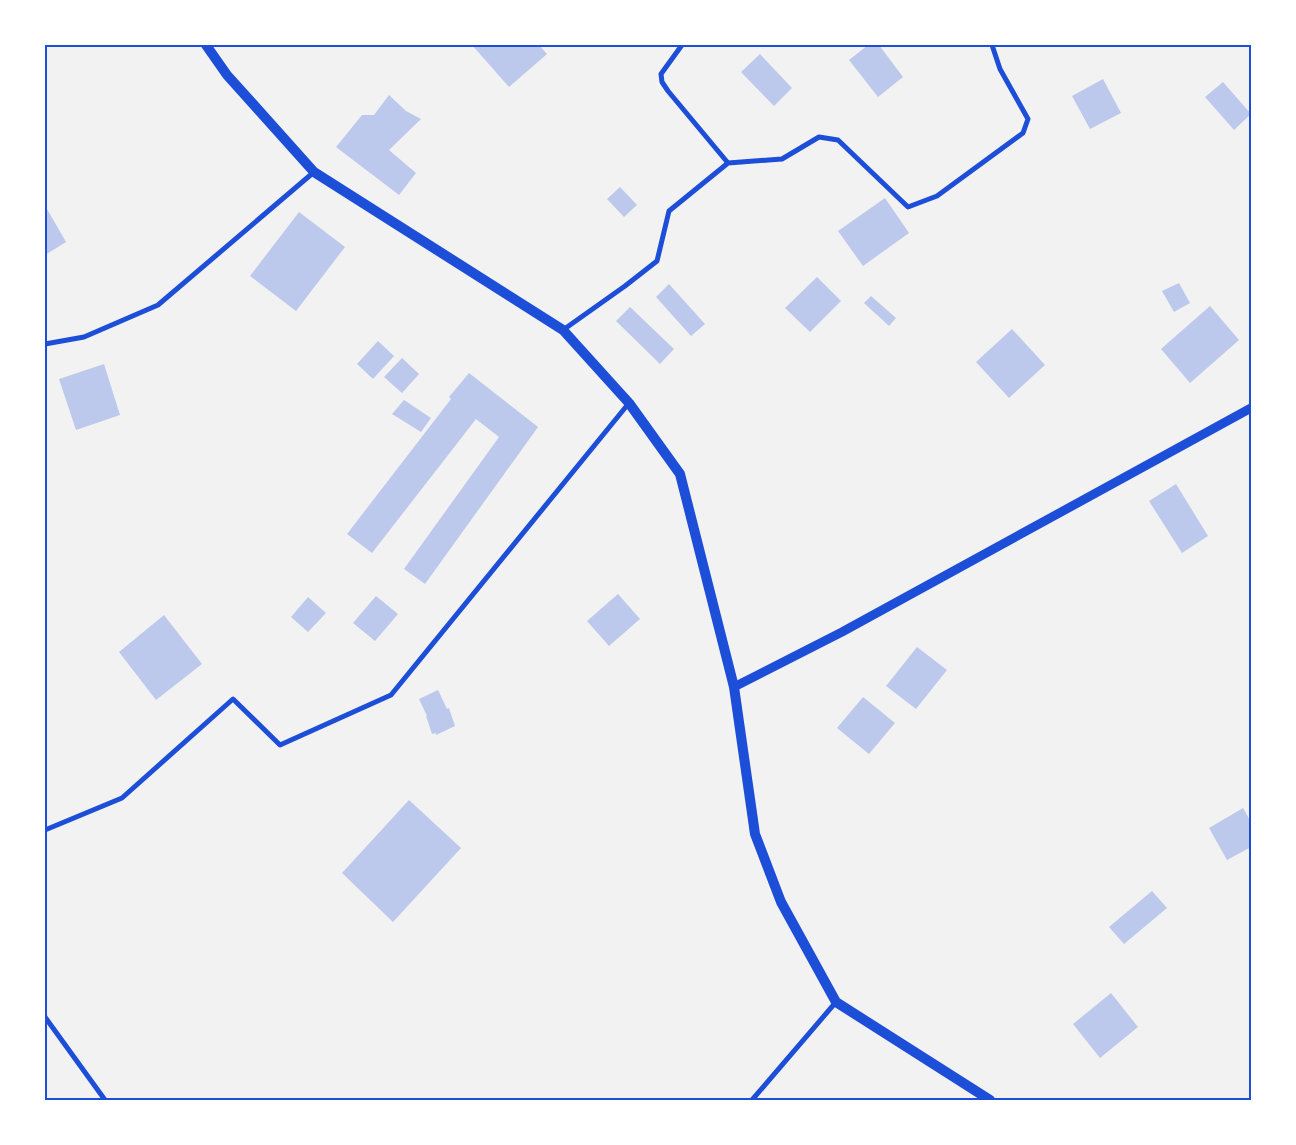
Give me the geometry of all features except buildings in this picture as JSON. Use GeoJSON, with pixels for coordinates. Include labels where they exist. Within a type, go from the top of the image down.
{"type":"FeatureCollection","features":[{"type":"Feature","properties":{"kind":"main road"},"geometry":{"type":"LineString","coordinates":[[206,45],[228,76],[314,172],[563,330],[629,403],[680,474],[734,687],[756,834],[781,902],[836,1002],[990,1100]]}},
{"type":"Feature","properties":{"kind":"street"},"geometry":{"type":"LineString","coordinates":[[682,45],[661,74],[662,82],[728,164]]}},
{"type":"Feature","properties":{"kind":"street"},"geometry":{"type":"LineString","coordinates":[[563,330],[657,262],[669,211],[728,164],[782,159],[819,137],[838,140],[908,207],[937,196],[1022,133],[1028,119],[1000,69],[992,45]]}},
{"type":"Feature","properties":{"kind":"street"},"geometry":{"type":"LineString","coordinates":[[45,344],[84,337],[158,305],[314,172]]}},
{"type":"Feature","properties":{"kind":"street"},"geometry":{"type":"LineString","coordinates":[[45,830],[122,798],[233,699],[280,745],[391,695],[629,403]]}},
{"type":"Feature","properties":{"kind":"street"},"geometry":{"type":"LineString","coordinates":[[734,687],[842,632],[1251,408]]}},
{"type":"Feature","properties":{"kind":"street"},"geometry":{"type":"LineString","coordinates":[[752,1100],[836,1002]]}},
{"type":"Feature","properties":{"kind":"street"},"geometry":{"type":"LineString","coordinates":[[45,1017],[105,1100]]}}]}
